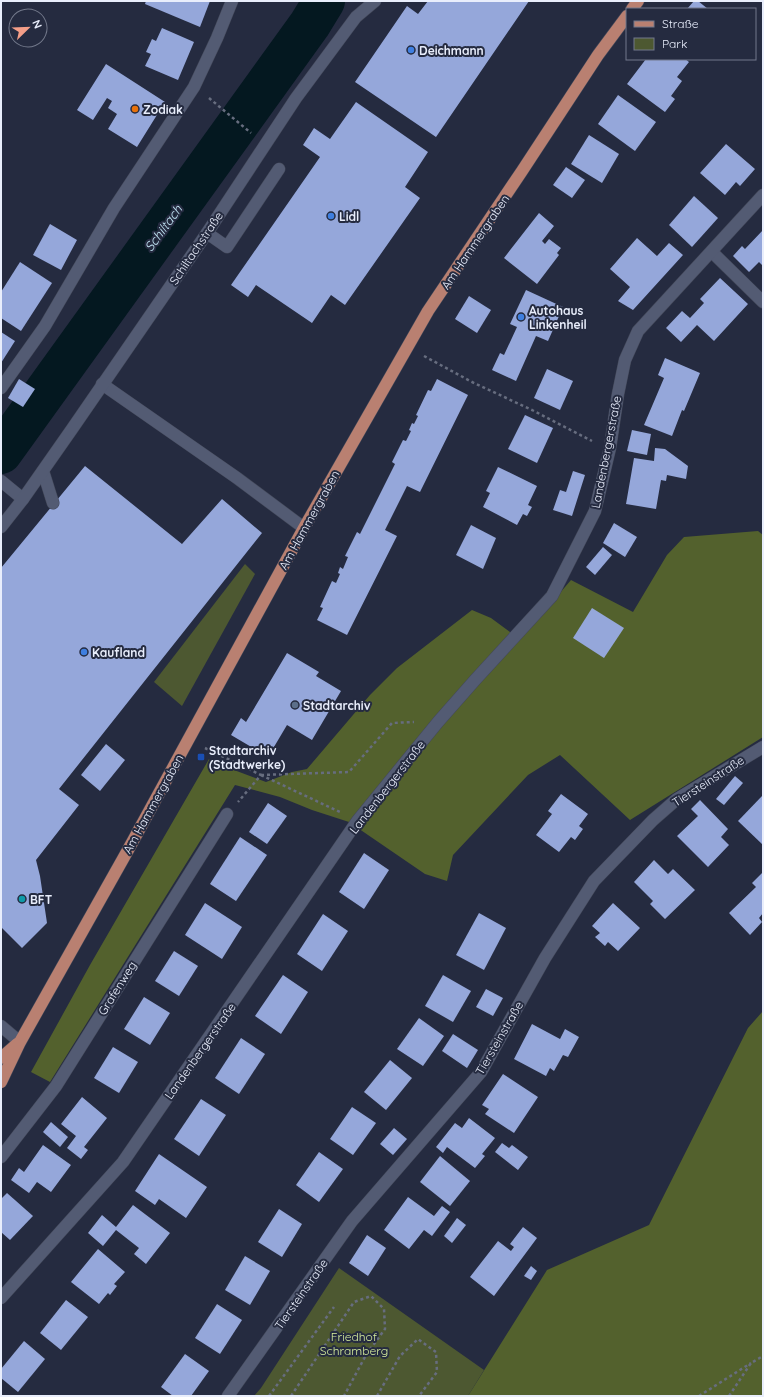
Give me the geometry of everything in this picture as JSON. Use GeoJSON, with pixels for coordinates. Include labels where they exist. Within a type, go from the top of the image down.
{"type":"FeatureCollection","features":[{"type":"Feature","properties":{"kind":"main road","name":"Am Hammergraben"},"geometry":{"type":"LineString","coordinates":[[1,1082],[20,1042],[304,528],[428,311],[598,55],[626,17]]}},
{"type":"Feature","properties":{"kind":"main road"},"geometry":{"type":"LineString","coordinates":[[1,1058],[20,1042]]}},
{"type":"Feature","properties":{"kind":"street"},"geometry":{"type":"LineString","coordinates":[[1,388],[45,326],[114,208],[194,87],[217,38],[232,1]]}},
{"type":"Feature","properties":{"kind":"street","name":"Schiltachstraße"},"geometry":{"type":"LineString","coordinates":[[1,527],[43,471],[207,233],[296,98],[356,17],[375,1]]}},
{"type":"Feature","properties":{"kind":"street"},"geometry":{"type":"LineString","coordinates":[[207,233],[227,247],[279,169]]}},
{"type":"Feature","properties":{"kind":"street","name":"Landenbergerstraße"},"geometry":{"type":"LineString","coordinates":[[1,1298],[123,1162],[358,820],[438,722],[552,596],[596,511],[610,448],[625,360],[638,331],[763,195]]}},
{"type":"Feature","properties":{"kind":"street"},"geometry":{"type":"LineString","coordinates":[[712,252],[763,302]]}},
{"type":"Feature","properties":{"kind":"street"},"geometry":{"type":"LineString","coordinates":[[102,384],[237,478],[304,528]]}},
{"type":"Feature","properties":{"kind":"street"},"geometry":{"type":"LineString","coordinates":[[43,471],[53,503]]}},
{"type":"Feature","properties":{"kind":"street"},"geometry":{"type":"LineString","coordinates":[[3,482],[23,499]]}},
{"type":"Feature","properties":{"kind":"street","name":"Tiersteinstraße"},"geometry":{"type":"LineString","coordinates":[[228,1396],[352,1221],[481,1072],[545,958],[594,881],[653,820],[677,799],[763,747]]}},
{"type":"Feature","properties":{"kind":"street","name":"Grafenweg"},"geometry":{"type":"LineString","coordinates":[[1,1157],[56,1086],[227,814]]}},
{"type":"Feature","properties":{"kind":"street"},"geometry":{"type":"LineString","coordinates":[[1,1026],[20,1042]]}},
{"type":"Feature","properties":{"kind":"path"},"geometry":{"type":"LineString","coordinates":[[212,102],[248,132]]}},
{"type":"Feature","properties":{"kind":"path"},"geometry":{"type":"LineString","coordinates":[[407,348],[472,382],[532,410],[586,438],[610,448]]}},
{"type":"Feature","properties":{"kind":"path"},"geometry":{"type":"LineString","coordinates":[[227,814],[261,775],[349,772],[392,723]]}},
{"type":"Feature","properties":{"kind":"path"},"geometry":{"type":"LineString","coordinates":[[188,740],[358,820]]}},
{"type":"Feature","properties":{"kind":"path"},"geometry":{"type":"LineString","coordinates":[[291,1396],[354,1302],[372,1296],[384,1309],[385,1329],[366,1355],[344,1396]]}},
{"type":"Feature","properties":{"kind":"path"},"geometry":{"type":"LineString","coordinates":[[269,1396],[334,1307]]}},
{"type":"Feature","properties":{"kind":"path"},"geometry":{"type":"LineString","coordinates":[[377,1396],[400,1356],[418,1339],[436,1352],[437,1372],[419,1396]]}},
{"type":"Feature","properties":{"kind":"path"},"geometry":{"type":"LineString","coordinates":[[699,1396],[763,1356]]}},
{"type":"Feature","properties":{"kind":"path"},"geometry":{"type":"LineString","coordinates":[[729,1396],[751,1363]]}},
{"type":"Feature","properties":{"kind":"green space"},"geometry":{"type":"Polygon","coordinates":[[[758,531],[763,535],[763,737],[630,820],[560,755],[528,775],[453,855],[447,881],[425,874],[349,822],[312,810],[280,797],[235,785],[50,1082],[31,1072],[90,965],[209,759],[210,761],[266,782],[292,772],[307,769],[370,695],[397,668],[472,610],[491,618],[518,638],[571,580],[633,612],[667,555],[684,537],[758,531]]]}},
{"type":"Feature","properties":{"kind":"green space"},"geometry":{"type":"Polygon","coordinates":[[[245,564],[255,574],[182,706],[154,682],[245,564]]]}},
{"type":"Feature","properties":{"kind":"green space"},"geometry":{"type":"Polygon","coordinates":[[[763,1011],[763,1396],[468,1396],[547,1270],[649,1225],[748,1028],[763,1011]]]}},
{"type":"Feature","properties":{"kind":"green space","name":"Friedhof Schramberg"},"geometry":{"type":"Polygon","coordinates":[[[339,1268],[484,1370],[468,1396],[254,1396],[261,1388],[339,1268]]]}},
{"type":"Feature","properties":{"kind":"building"},"geometry":{"type":"Polygon","coordinates":[[[146,1],[210,1],[200,27],[145,4],[146,1]]]}},
{"type":"Feature","properties":{"kind":"building","name":"Deichmann"},"geometry":{"type":"Polygon","coordinates":[[[428,1],[529,1],[436,137],[355,82],[407,6],[418,14],[428,1]]]}},
{"type":"Feature","properties":{"kind":"building"},"geometry":{"type":"Polygon","coordinates":[[[694,1],[698,1],[707,8],[688,8],[694,1]]]}},
{"type":"Feature","properties":{"kind":"building"},"geometry":{"type":"Polygon","coordinates":[[[162,28],[194,42],[178,80],[145,66],[151,54],[146,52],[152,39],[156,41],[162,28]]]}},
{"type":"Feature","properties":{"kind":"building"},"geometry":{"type":"Polygon","coordinates":[[[645,60],[686,60],[689,62],[677,77],[682,81],[671,96],[675,99],[665,112],[627,84],[645,60]]]}},
{"type":"Feature","properties":{"kind":"building"},"geometry":{"type":"Polygon","coordinates":[[[106,64],[165,102],[137,147],[108,129],[117,114],[108,108],[112,101],[107,98],[93,120],[77,110],[106,64]]]}},
{"type":"Feature","properties":{"kind":"building"},"geometry":{"type":"Polygon","coordinates":[[[618,95],[656,122],[635,151],[598,124],[618,95]]]}},
{"type":"Feature","properties":{"kind":"building","name":"Lidl"},"geometry":{"type":"Polygon","coordinates":[[[356,102],[428,152],[405,187],[420,198],[345,305],[331,295],[312,323],[256,285],[248,297],[231,285],[320,157],[303,145],[314,128],[330,139],[356,102]]]}},
{"type":"Feature","properties":{"kind":"building"},"geometry":{"type":"Polygon","coordinates":[[[589,135],[619,154],[602,183],[571,164],[589,135]]]}},
{"type":"Feature","properties":{"kind":"building"},"geometry":{"type":"Polygon","coordinates":[[[726,144],[755,169],[740,186],[736,182],[725,195],[700,173],[726,144]]]}},
{"type":"Feature","properties":{"kind":"building"},"geometry":{"type":"Polygon","coordinates":[[[566,167],[585,180],[572,198],[553,185],[566,167]]]}},
{"type":"Feature","properties":{"kind":"building"},"geometry":{"type":"Polygon","coordinates":[[[694,196],[718,218],[692,247],[669,225],[694,196]]]}},
{"type":"Feature","properties":{"kind":"building"},"geometry":{"type":"Polygon","coordinates":[[[539,213],[554,226],[542,241],[545,244],[549,239],[561,248],[557,253],[559,255],[537,284],[504,258],[539,213]]]}},
{"type":"Feature","properties":{"kind":"building"},"geometry":{"type":"Polygon","coordinates":[[[50,224],[77,240],[61,270],[33,255],[50,224]]]}},
{"type":"Feature","properties":{"kind":"building"},"geometry":{"type":"Polygon","coordinates":[[[763,230],[763,266],[759,262],[749,272],[733,256],[742,246],[745,249],[763,230]]]}},
{"type":"Feature","properties":{"kind":"building"},"geometry":{"type":"Polygon","coordinates":[[[637,238],[657,256],[669,243],[683,255],[633,310],[618,301],[630,287],[610,269],[637,238]]]}},
{"type":"Feature","properties":{"kind":"building"},"geometry":{"type":"Polygon","coordinates":[[[20,262],[52,283],[21,331],[1,318],[1,292],[20,262]]]}},
{"type":"Feature","properties":{"kind":"building"},"geometry":{"type":"Polygon","coordinates":[[[720,278],[748,304],[714,341],[697,325],[681,342],[666,328],[682,311],[690,318],[704,303],[700,299],[720,278]]]}},
{"type":"Feature","properties":{"kind":"building"},"geometry":{"type":"Polygon","coordinates":[[[526,290],[563,307],[548,341],[536,336],[516,381],[492,370],[500,353],[504,355],[517,327],[510,324],[526,290]]]}},
{"type":"Feature","properties":{"kind":"building"},"geometry":{"type":"Polygon","coordinates":[[[469,296],[491,310],[477,333],[455,319],[469,296]]]}},
{"type":"Feature","properties":{"kind":"building"},"geometry":{"type":"Polygon","coordinates":[[[1,332],[15,341],[1,363],[1,332]]]}},
{"type":"Feature","properties":{"kind":"building"},"geometry":{"type":"Polygon","coordinates":[[[665,358],[700,373],[684,411],[682,410],[672,436],[644,425],[664,378],[658,375],[665,358]]]}},
{"type":"Feature","properties":{"kind":"building"},"geometry":{"type":"Polygon","coordinates":[[[547,369],[573,381],[560,410],[534,398],[547,369]]]}},
{"type":"Feature","properties":{"kind":"building"},"geometry":{"type":"Polygon","coordinates":[[[19,379],[35,389],[23,407],[8,398],[19,379]]]}},
{"type":"Feature","properties":{"kind":"building"},"geometry":{"type":"Polygon","coordinates":[[[437,379],[468,395],[420,492],[407,486],[385,530],[397,536],[347,635],[317,620],[323,608],[320,607],[332,581],[336,583],[340,574],[338,573],[340,567],[343,569],[348,557],[345,556],[357,532],[360,534],[395,464],[392,462],[403,440],[406,441],[411,431],[409,430],[412,423],[414,424],[418,416],[416,415],[428,390],[431,391],[437,379]]]}},
{"type":"Feature","properties":{"kind":"building"},"geometry":{"type":"Polygon","coordinates":[[[525,415],[553,428],[537,463],[508,449],[525,415]]]}},
{"type":"Feature","properties":{"kind":"building"},"geometry":{"type":"Polygon","coordinates":[[[632,430],[651,434],[647,455],[627,451],[632,430]]]}},
{"type":"Feature","properties":{"kind":"building"},"geometry":{"type":"Polygon","coordinates":[[[655,448],[665,449],[688,466],[686,479],[667,475],[666,481],[661,480],[656,509],[626,504],[634,458],[654,461],[655,448]]]}},
{"type":"Feature","properties":{"kind":"building","name":"Kaufland"},"geometry":{"type":"Polygon","coordinates":[[[85,466],[182,544],[222,499],[262,533],[59,789],[79,805],[36,860],[47,923],[22,948],[1,927],[1,568],[85,466]]]}},
{"type":"Feature","properties":{"kind":"building"},"geometry":{"type":"Polygon","coordinates":[[[498,467],[537,486],[528,505],[532,507],[527,516],[523,514],[517,525],[483,507],[490,493],[486,491],[498,467]]]}},
{"type":"Feature","properties":{"kind":"building"},"geometry":{"type":"Polygon","coordinates":[[[573,471],[585,475],[572,516],[553,510],[560,490],[566,492],[573,471]]]}},
{"type":"Feature","properties":{"kind":"building"},"geometry":{"type":"Polygon","coordinates":[[[614,523],[637,537],[625,557],[603,543],[614,523]]]}},
{"type":"Feature","properties":{"kind":"building"},"geometry":{"type":"Polygon","coordinates":[[[471,525],[496,538],[483,569],[456,555],[471,525]]]}},
{"type":"Feature","properties":{"kind":"building"},"geometry":{"type":"Polygon","coordinates":[[[603,547],[612,555],[595,575],[586,567],[603,547]]]}},
{"type":"Feature","properties":{"kind":"building"},"geometry":{"type":"Polygon","coordinates":[[[592,608],[624,628],[604,658],[573,638],[592,608]]]}},
{"type":"Feature","properties":{"kind":"building","name":"Stadtarchiv"},"geometry":{"type":"Polygon","coordinates":[[[287,653],[319,672],[316,676],[341,691],[312,740],[287,725],[268,757],[231,735],[241,718],[246,722],[287,653]]]}},
{"type":"Feature","properties":{"kind":"building"},"geometry":{"type":"Polygon","coordinates":[[[106,744],[125,760],[100,791],[81,775],[106,744]]]}},
{"type":"Feature","properties":{"kind":"building"},"geometry":{"type":"Polygon","coordinates":[[[735,776],[743,783],[724,805],[716,799],[735,776]]]}},
{"type":"Feature","properties":{"kind":"building"},"geometry":{"type":"Polygon","coordinates":[[[561,794],[588,814],[579,826],[583,829],[575,840],[571,837],[559,852],[536,835],[552,814],[548,811],[561,794]]]}},
{"type":"Feature","properties":{"kind":"building"},"geometry":{"type":"Polygon","coordinates":[[[763,795],[763,845],[738,821],[763,795]]]}},
{"type":"Feature","properties":{"kind":"building"},"geometry":{"type":"Polygon","coordinates":[[[700,800],[728,829],[721,837],[729,845],[708,867],[677,836],[698,816],[691,809],[700,800]]]}},
{"type":"Feature","properties":{"kind":"building"},"geometry":{"type":"Polygon","coordinates":[[[268,803],[287,816],[267,844],[249,832],[268,803]]]}},
{"type":"Feature","properties":{"kind":"building"},"geometry":{"type":"Polygon","coordinates":[[[240,837],[267,855],[236,901],[210,884],[240,837]]]}},
{"type":"Feature","properties":{"kind":"building"},"geometry":{"type":"Polygon","coordinates":[[[364,853],[389,870],[364,909],[339,892],[364,853]]]}},
{"type":"Feature","properties":{"kind":"building"},"geometry":{"type":"Polygon","coordinates":[[[654,860],[668,874],[673,869],[695,890],[665,919],[650,904],[653,901],[634,882],[654,860]]]}},
{"type":"Feature","properties":{"kind":"building"},"geometry":{"type":"Polygon","coordinates":[[[763,872],[763,913],[759,918],[762,922],[750,935],[729,913],[756,887],[752,883],[763,872]]]}},
{"type":"Feature","properties":{"kind":"building"},"geometry":{"type":"Polygon","coordinates":[[[205,903],[242,927],[222,959],[185,935],[205,903]]]}},
{"type":"Feature","properties":{"kind":"building"},"geometry":{"type":"Polygon","coordinates":[[[613,903],[640,928],[618,951],[608,942],[605,946],[595,937],[600,933],[592,926],[613,903]]]}},
{"type":"Feature","properties":{"kind":"building"},"geometry":{"type":"Polygon","coordinates":[[[479,913],[506,928],[484,970],[456,955],[479,913]]]}},
{"type":"Feature","properties":{"kind":"building"},"geometry":{"type":"Polygon","coordinates":[[[323,914],[348,931],[322,971],[297,954],[323,914]]]}},
{"type":"Feature","properties":{"kind":"building"},"geometry":{"type":"Polygon","coordinates":[[[174,951],[198,966],[179,996],[155,981],[174,951]]]}},
{"type":"Feature","properties":{"kind":"building"},"geometry":{"type":"Polygon","coordinates":[[[283,975],[308,992],[281,1034],[255,1016],[283,975]]]}},
{"type":"Feature","properties":{"kind":"building"},"geometry":{"type":"Polygon","coordinates":[[[443,975],[471,991],[453,1022],[425,1006],[443,975]]]}},
{"type":"Feature","properties":{"kind":"building"},"geometry":{"type":"Polygon","coordinates":[[[486,989],[503,998],[493,1016],[476,1007],[486,989]]]}},
{"type":"Feature","properties":{"kind":"building"},"geometry":{"type":"Polygon","coordinates":[[[144,997],[170,1013],[150,1045],[124,1029],[144,997]]]}},
{"type":"Feature","properties":{"kind":"building"},"geometry":{"type":"Polygon","coordinates":[[[419,1018],[444,1036],[423,1066],[397,1049],[419,1018]]]}},
{"type":"Feature","properties":{"kind":"building"},"geometry":{"type":"Polygon","coordinates":[[[532,1024],[560,1039],[565,1029],[579,1037],[568,1057],[563,1055],[554,1071],[550,1068],[546,1076],[514,1059],[532,1024]]]}},
{"type":"Feature","properties":{"kind":"building"},"geometry":{"type":"Polygon","coordinates":[[[453,1034],[478,1050],[467,1068],[442,1051],[453,1034]]]}},
{"type":"Feature","properties":{"kind":"building"},"geometry":{"type":"Polygon","coordinates":[[[241,1038],[265,1054],[239,1094],[215,1078],[241,1038]]]}},
{"type":"Feature","properties":{"kind":"building"},"geometry":{"type":"Polygon","coordinates":[[[113,1047],[138,1062],[119,1093],[94,1078],[113,1047]]]}},
{"type":"Feature","properties":{"kind":"building"},"geometry":{"type":"Polygon","coordinates":[[[390,1060],[412,1078],[386,1110],[364,1092],[390,1060]]]}},
{"type":"Feature","properties":{"kind":"building"},"geometry":{"type":"Polygon","coordinates":[[[503,1074],[538,1097],[514,1133],[485,1114],[489,1109],[482,1105],[503,1074]]]}},
{"type":"Feature","properties":{"kind":"building"},"geometry":{"type":"Polygon","coordinates":[[[82,1097],[107,1118],[84,1147],[88,1150],[81,1159],[67,1148],[76,1136],[61,1124],[82,1097]]]}},
{"type":"Feature","properties":{"kind":"building"},"geometry":{"type":"Polygon","coordinates":[[[201,1099],[226,1115],[199,1156],[174,1139],[201,1099]]]}},
{"type":"Feature","properties":{"kind":"building"},"geometry":{"type":"Polygon","coordinates":[[[352,1107],[376,1123],[353,1155],[330,1139],[352,1107]]]}},
{"type":"Feature","properties":{"kind":"building"},"geometry":{"type":"Polygon","coordinates":[[[469,1118],[495,1138],[482,1154],[485,1156],[475,1168],[447,1147],[443,1153],[436,1147],[455,1123],[462,1128],[469,1118]]]}},
{"type":"Feature","properties":{"kind":"building"},"geometry":{"type":"Polygon","coordinates":[[[51,1122],[68,1137],[60,1147],[43,1132],[51,1122]]]}},
{"type":"Feature","properties":{"kind":"building"},"geometry":{"type":"Polygon","coordinates":[[[394,1128],[407,1139],[393,1155],[380,1144],[394,1128]]]}},
{"type":"Feature","properties":{"kind":"building"},"geometry":{"type":"Polygon","coordinates":[[[502,1143],[509,1148],[512,1145],[528,1157],[518,1170],[495,1152],[502,1143]]]}},
{"type":"Feature","properties":{"kind":"building"},"geometry":{"type":"Polygon","coordinates":[[[43,1145],[71,1165],[51,1192],[37,1182],[29,1193],[11,1180],[19,1168],[24,1172],[43,1145]]]}},
{"type":"Feature","properties":{"kind":"building"},"geometry":{"type":"Polygon","coordinates":[[[319,1152],[343,1169],[319,1202],[296,1185],[319,1152]]]}},
{"type":"Feature","properties":{"kind":"building"},"geometry":{"type":"Polygon","coordinates":[[[159,1154],[207,1187],[186,1218],[159,1199],[155,1205],[135,1191],[159,1154]]]}},
{"type":"Feature","properties":{"kind":"building"},"geometry":{"type":"Polygon","coordinates":[[[440,1156],[470,1181],[450,1206],[420,1182],[440,1156]]]}},
{"type":"Feature","properties":{"kind":"building"},"geometry":{"type":"Polygon","coordinates":[[[7,1193],[33,1216],[10,1240],[1,1232],[1,1199],[7,1193]]]}},
{"type":"Feature","properties":{"kind":"building"},"geometry":{"type":"Polygon","coordinates":[[[408,1197],[434,1216],[442,1206],[450,1212],[432,1236],[424,1230],[409,1249],[384,1230],[408,1197]]]}},
{"type":"Feature","properties":{"kind":"building"},"geometry":{"type":"Polygon","coordinates":[[[133,1205],[170,1233],[146,1264],[134,1254],[139,1248],[116,1230],[103,1246],[88,1233],[102,1215],[116,1227],[133,1205]]]}},
{"type":"Feature","properties":{"kind":"building"},"geometry":{"type":"Polygon","coordinates":[[[279,1209],[302,1224],[282,1257],[258,1242],[279,1209]]]}},
{"type":"Feature","properties":{"kind":"building"},"geometry":{"type":"Polygon","coordinates":[[[457,1218],[466,1225],[452,1243],[444,1236],[457,1218]]]}},
{"type":"Feature","properties":{"kind":"building"},"geometry":{"type":"Polygon","coordinates":[[[523,1227],[537,1238],[494,1296],[470,1277],[498,1241],[511,1251],[514,1247],[510,1244],[523,1227]]]}},
{"type":"Feature","properties":{"kind":"building"},"geometry":{"type":"Polygon","coordinates":[[[367,1235],[386,1248],[368,1276],[349,1263],[367,1235]]]}},
{"type":"Feature","properties":{"kind":"building"},"geometry":{"type":"Polygon","coordinates":[[[98,1249],[125,1272],[114,1284],[117,1286],[110,1295],[108,1293],[99,1304],[71,1282],[98,1249]]]}},
{"type":"Feature","properties":{"kind":"building"},"geometry":{"type":"Polygon","coordinates":[[[245,1256],[270,1271],[250,1305],[225,1290],[245,1256]]]}},
{"type":"Feature","properties":{"kind":"building"},"geometry":{"type":"Polygon","coordinates":[[[531,1266],[537,1271],[531,1280],[524,1276],[531,1266]]]}},
{"type":"Feature","properties":{"kind":"building"},"geometry":{"type":"Polygon","coordinates":[[[66,1300],[88,1317],[61,1350],[40,1333],[66,1300]]]}},
{"type":"Feature","properties":{"kind":"building"},"geometry":{"type":"Polygon","coordinates":[[[217,1304],[242,1320],[220,1354],[195,1338],[217,1304]]]}},
{"type":"Feature","properties":{"kind":"building"},"geometry":{"type":"Polygon","coordinates":[[[24,1341],[45,1359],[18,1392],[1,1378],[1,1369],[24,1341]]]}},
{"type":"Feature","properties":{"kind":"building"},"geometry":{"type":"Polygon","coordinates":[[[185,1354],[209,1371],[191,1396],[173,1396],[161,1387],[185,1354]]]}},
{"type":"Feature","properties":{"kind":"waterway","name":"Schiltach"},"geometry":{"type":"LineString","coordinates":[[1,453],[310,24],[324,1]]}},
{"type":"Feature","properties":{"kind":"place","name":"Deichmann"},"geometry":{"type":"Point","coordinates":[411,50]}},
{"type":"Feature","properties":{"kind":"place","name":"Zodiak"},"geometry":{"type":"Point","coordinates":[135,109]}},
{"type":"Feature","properties":{"kind":"place","name":"Lidl"},"geometry":{"type":"Point","coordinates":[331,216]}},
{"type":"Feature","properties":{"kind":"place","name":"Autohaus Linkenheil"},"geometry":{"type":"Point","coordinates":[521,317]}},
{"type":"Feature","properties":{"kind":"place","name":"Kaufland"},"geometry":{"type":"Point","coordinates":[84,652]}},
{"type":"Feature","properties":{"kind":"place","name":"Stadtarchiv"},"geometry":{"type":"Point","coordinates":[295,705]}},
{"type":"Feature","properties":{"kind":"place","name":"Stadtarchiv (Stadtwerke)"},"geometry":{"type":"Point","coordinates":[201,757]}},
{"type":"Feature","properties":{"kind":"place","name":"BFT"},"geometry":{"type":"Point","coordinates":[22,899]}}]}
